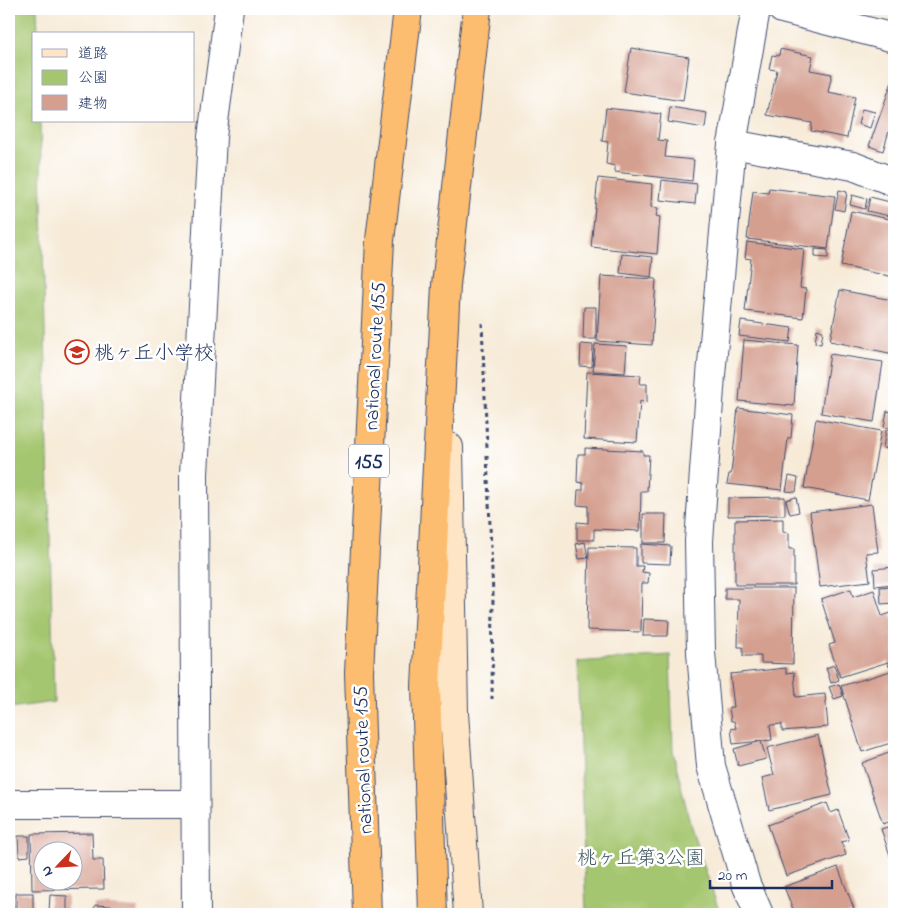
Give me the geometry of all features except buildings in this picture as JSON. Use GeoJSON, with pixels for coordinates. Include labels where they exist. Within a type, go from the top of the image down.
{"type":"FeatureCollection","features":[{"type":"Feature","properties":{"kind":"highway","name":"national route 155"},"geometry":{"type":"LineString","coordinates":[[367,914],[358,673],[380,240],[408,9]]}},
{"type":"Feature","properties":{"kind":"highway"},"geometry":{"type":"LineString","coordinates":[[432,914],[426,686],[446,285],[476,9]]}},
{"type":"Feature","properties":{"kind":"main road"},"geometry":{"type":"LineString","coordinates":[[446,285],[454,713],[468,914]]}},
{"type":"Feature","properties":{"kind":"street"},"geometry":{"type":"LineString","coordinates":[[196,914],[194,474],[212,137],[229,9]]}},
{"type":"Feature","properties":{"kind":"street"},"geometry":{"type":"LineString","coordinates":[[756,9],[732,144],[711,375],[699,541],[700,653],[712,766],[746,884],[759,914]]}},
{"type":"Feature","properties":{"kind":"street"},"geometry":{"type":"LineString","coordinates":[[782,9],[894,38]]}},
{"type":"Feature","properties":{"kind":"street"},"geometry":{"type":"LineString","coordinates":[[732,144],[853,166],[894,182]]}},
{"type":"Feature","properties":{"kind":"street"},"geometry":{"type":"LineString","coordinates":[[9,804],[194,804]]}},
{"type":"Feature","properties":{"kind":"path"},"geometry":{"type":"LineString","coordinates":[[482,317],[493,594],[492,700]]}},
{"type":"Feature","properties":{"kind":"green space"},"geometry":{"type":"Polygon","coordinates":[[[9,9],[37,9],[38,32],[32,32],[32,122],[40,122],[54,702],[9,708],[9,9]]]}},
{"type":"Feature","properties":{"kind":"green space","name":"桃ヶ丘第3公園"},"geometry":{"type":"Polygon","coordinates":[[[670,655],[673,752],[691,827],[720,914],[586,914],[577,662],[670,655]]]}},
{"type":"Feature","properties":{"kind":"place","name":"桃ヶ丘小学校"},"geometry":{"type":"Point","coordinates":[77,352]}}]}
